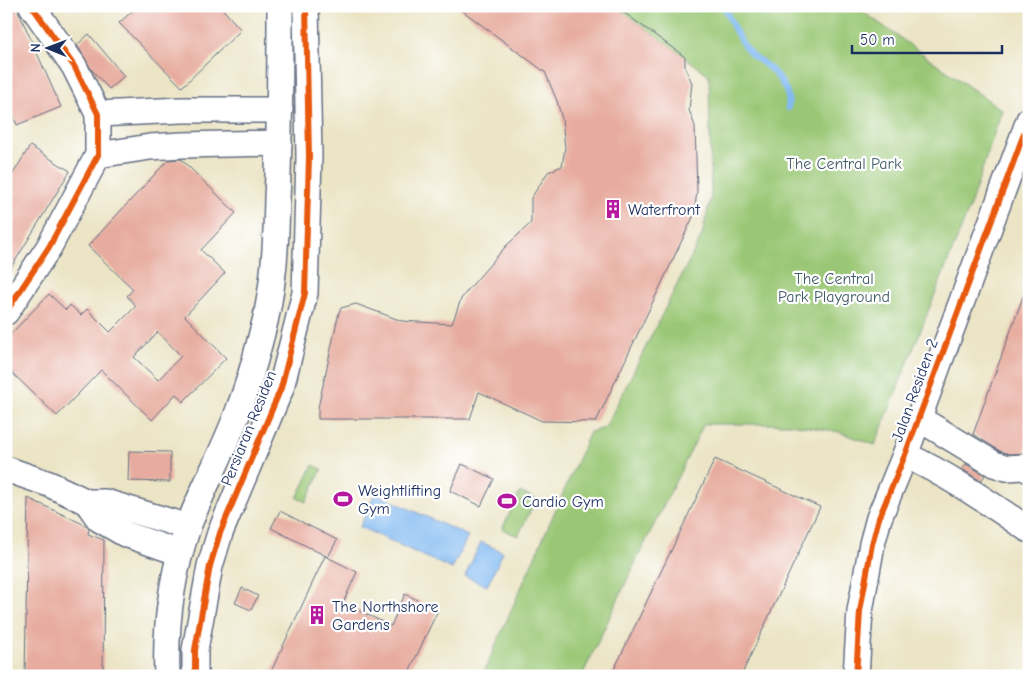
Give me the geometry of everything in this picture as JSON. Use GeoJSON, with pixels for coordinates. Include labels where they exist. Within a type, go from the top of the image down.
{"type":"FeatureCollection","features":[{"type":"Feature","properties":{"kind":"street"},"geometry":{"type":"LineString","coordinates":[[6,312],[49,247],[98,155],[98,114],[74,66],[32,6]]}},
{"type":"Feature","properties":{"kind":"street","name":"Persiaran Residen"},"geometry":{"type":"LineString","coordinates":[[167,676],[169,614],[180,553],[188,527],[239,410],[262,336],[268,309],[275,256],[280,110],[280,6]]}},
{"type":"Feature","properties":{"kind":"street","name":"Persiaran Residen"},"geometry":{"type":"LineString","coordinates":[[195,676],[195,650],[210,566],[220,534],[281,388],[305,293],[309,157],[306,6]]}},
{"type":"Feature","properties":{"kind":"street"},"geometry":{"type":"LineString","coordinates":[[98,114],[181,110],[280,110]]}},
{"type":"Feature","properties":{"kind":"street"},"geometry":{"type":"LineString","coordinates":[[181,110],[182,145]]}},
{"type":"Feature","properties":{"kind":"street","name":"Jalan Residen 2"},"geometry":{"type":"LineString","coordinates":[[856,676],[860,611],[872,544],[879,518],[905,455],[1029,120]]}},
{"type":"Feature","properties":{"kind":"street"},"geometry":{"type":"LineString","coordinates":[[98,155],[150,147],[279,143]]}},
{"type":"Feature","properties":{"kind":"street"},"geometry":{"type":"LineString","coordinates":[[918,418],[994,464],[1007,468],[1027,464]]}},
{"type":"Feature","properties":{"kind":"street"},"geometry":{"type":"LineString","coordinates":[[905,455],[964,487],[1029,530]]}},
{"type":"Feature","properties":{"kind":"street"},"geometry":{"type":"LineString","coordinates":[[6,469],[49,484],[87,502],[105,502],[188,527]]}},
{"type":"Feature","properties":{"kind":"street"},"geometry":{"type":"LineString","coordinates":[[87,502],[99,519],[125,534],[180,553]]}},
{"type":"Feature","properties":{"kind":"green space","name":"The Central Park"},"geometry":{"type":"Polygon","coordinates":[[[615,6],[855,6],[1002,110],[969,209],[875,445],[839,432],[790,424],[704,424],[636,561],[582,676],[482,676],[590,432],[605,428],[702,235],[711,196],[709,75],[615,6]]]}},
{"type":"Feature","properties":{"kind":"green space"},"geometry":{"type":"Polygon","coordinates":[[[313,465],[322,469],[306,502],[297,498],[313,465]]]}},
{"type":"Feature","properties":{"kind":"green space"},"geometry":{"type":"Polygon","coordinates":[[[520,492],[536,499],[518,536],[502,529],[520,492]]]}},
{"type":"Feature","properties":{"kind":"water"},"geometry":{"type":"Polygon","coordinates":[[[375,493],[468,536],[452,569],[360,527],[375,493]]]}},
{"type":"Feature","properties":{"kind":"water"},"geometry":{"type":"Polygon","coordinates":[[[481,542],[503,552],[487,586],[465,576],[481,542]]]}},
{"type":"Feature","properties":{"kind":"building"},"geometry":{"type":"Polygon","coordinates":[[[6,6],[16,6],[61,107],[17,125],[6,99],[6,6]]]}},
{"type":"Feature","properties":{"kind":"building"},"geometry":{"type":"Polygon","coordinates":[[[138,6],[220,6],[241,30],[182,87],[119,23],[138,6]]]}},
{"type":"Feature","properties":{"kind":"building","name":"Waterfront"},"geometry":{"type":"Polygon","coordinates":[[[456,6],[615,6],[685,57],[685,68],[692,83],[689,110],[695,126],[697,191],[694,215],[596,422],[542,421],[479,392],[470,419],[318,419],[318,408],[341,308],[356,304],[402,321],[452,324],[461,299],[467,291],[506,246],[531,223],[531,198],[548,172],[562,166],[565,148],[562,119],[545,72],[456,6]]]}},
{"type":"Feature","properties":{"kind":"building"},"geometry":{"type":"Polygon","coordinates":[[[89,34],[124,76],[109,89],[91,69],[77,45],[89,34]]]}},
{"type":"Feature","properties":{"kind":"building"},"geometry":{"type":"Polygon","coordinates":[[[30,146],[70,171],[6,276],[6,185],[30,146]]]}},
{"type":"Feature","properties":{"kind":"building"},"geometry":{"type":"Polygon","coordinates":[[[181,159],[236,213],[201,250],[225,273],[185,316],[226,358],[183,402],[176,394],[152,420],[101,370],[57,416],[6,367],[6,339],[49,294],[66,310],[70,305],[81,315],[87,309],[110,332],[136,306],[127,296],[133,289],[88,246],[168,160],[181,159]],[[158,332],[134,357],[158,380],[181,356],[158,332]]]}},
{"type":"Feature","properties":{"kind":"building"},"geometry":{"type":"Polygon","coordinates":[[[1027,286],[1029,287],[1029,439],[1024,453],[1009,454],[1000,451],[973,434],[1027,286]]]}},
{"type":"Feature","properties":{"kind":"building"},"geometry":{"type":"Polygon","coordinates":[[[129,451],[170,452],[170,482],[128,481],[129,451]]]}},
{"type":"Feature","properties":{"kind":"building"},"geometry":{"type":"Polygon","coordinates":[[[715,459],[820,507],[741,676],[611,676],[715,459]]]}},
{"type":"Feature","properties":{"kind":"building"},"geometry":{"type":"Polygon","coordinates":[[[462,464],[494,479],[481,506],[450,491],[462,464]]]}},
{"type":"Feature","properties":{"kind":"building"},"geometry":{"type":"Polygon","coordinates":[[[966,464],[985,475],[981,481],[962,469],[966,464]]]}},
{"type":"Feature","properties":{"kind":"building"},"geometry":{"type":"Polygon","coordinates":[[[28,498],[85,525],[89,529],[88,534],[104,540],[103,676],[25,676],[28,498]]]}},
{"type":"Feature","properties":{"kind":"building"},"geometry":{"type":"Polygon","coordinates":[[[280,511],[337,540],[328,557],[271,528],[280,511]]]}},
{"type":"Feature","properties":{"kind":"building","name":"The Northshore Gardens"},"geometry":{"type":"Polygon","coordinates":[[[325,556],[357,572],[343,603],[391,626],[405,594],[438,610],[407,676],[269,676],[325,556]]]}},
{"type":"Feature","properties":{"kind":"building"},"geometry":{"type":"Polygon","coordinates":[[[242,588],[258,596],[251,610],[235,603],[242,588]]]}},
{"type":"Feature","properties":{"kind":"waterway"},"geometry":{"type":"LineString","coordinates":[[724,6],[737,35],[748,51],[768,67],[782,83],[788,95],[788,108]]}},
{"type":"Feature","properties":{"kind":"cycle path"},"geometry":{"type":"LineString","coordinates":[[6,312],[49,247],[98,155],[98,114],[74,66],[32,6]]}},
{"type":"Feature","properties":{"kind":"cycle path"},"geometry":{"type":"LineString","coordinates":[[195,676],[195,650],[210,566],[220,533],[281,388],[305,293],[309,157],[306,6]]}},
{"type":"Feature","properties":{"kind":"cycle path"},"geometry":{"type":"LineString","coordinates":[[856,676],[860,611],[872,544],[879,518],[905,455],[1029,120]]}},
{"type":"Feature","properties":{"kind":"place","name":"Waterfront"},"geometry":{"type":"Point","coordinates":[613,209]}},
{"type":"Feature","properties":{"kind":"place","name":"Weightlifting Gym"},"geometry":{"type":"Point","coordinates":[343,499]}},
{"type":"Feature","properties":{"kind":"place","name":"Cardio Gym"},"geometry":{"type":"Point","coordinates":[507,501]}},
{"type":"Feature","properties":{"kind":"place","name":"The Northshore Gardens"},"geometry":{"type":"Point","coordinates":[317,615]}},
{"type":"Feature","properties":{"kind":"park label","name":"The Central Park Playground"},"geometry":{"type":"Point","coordinates":[834,287]}}]}
